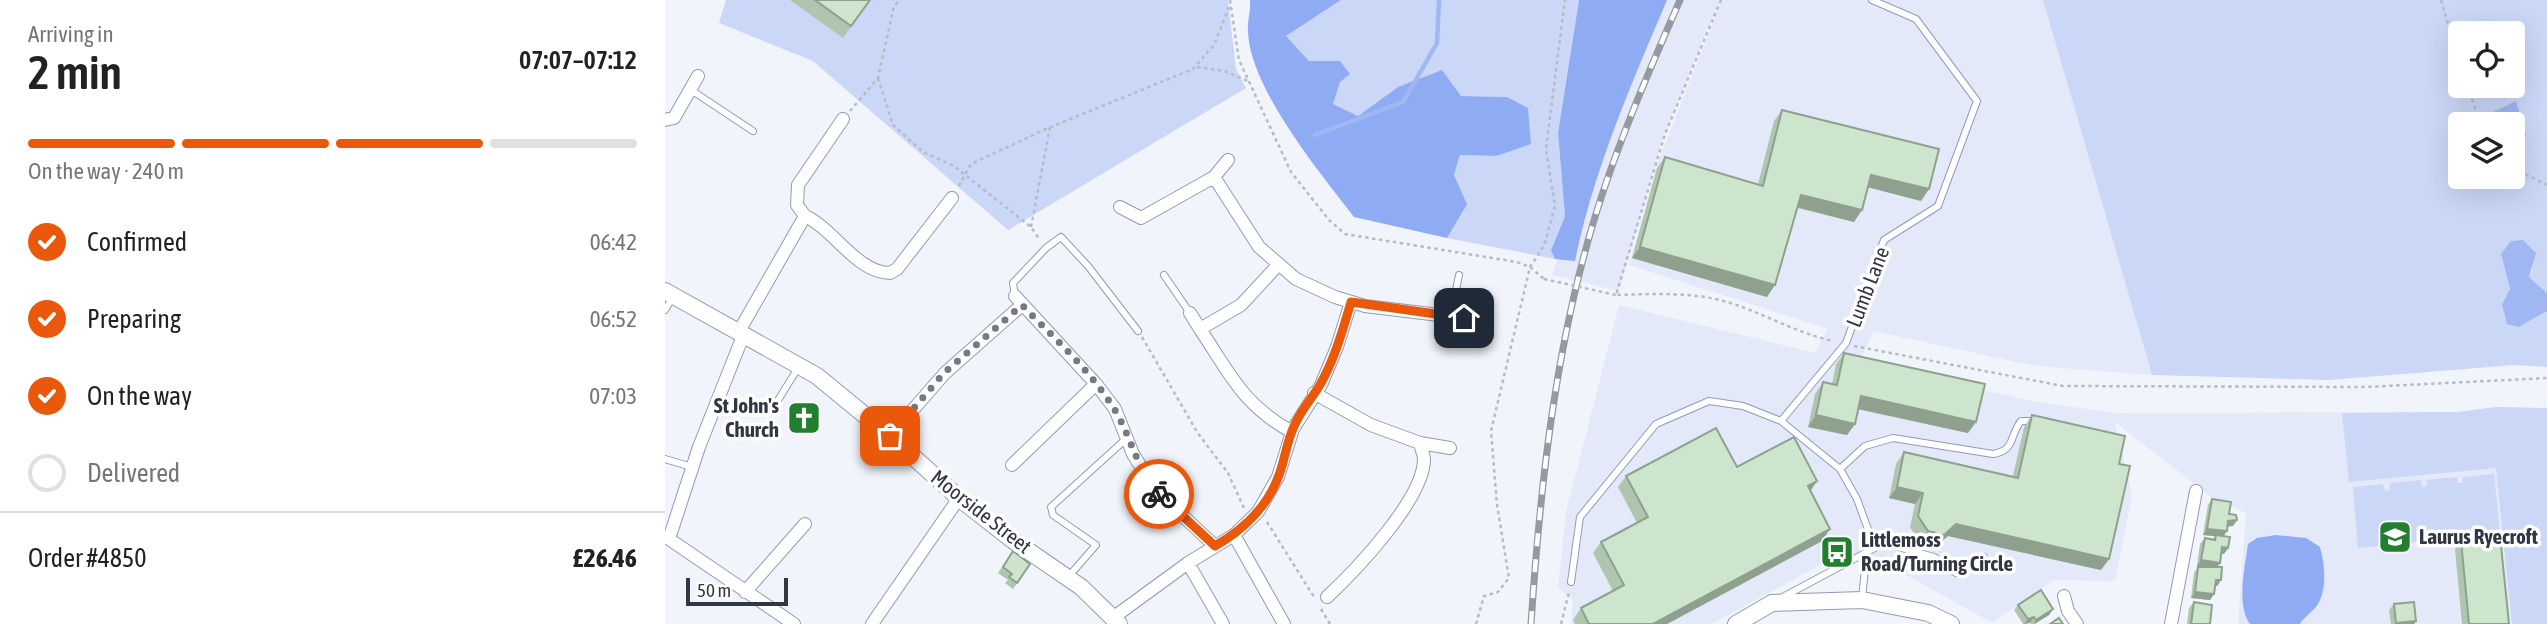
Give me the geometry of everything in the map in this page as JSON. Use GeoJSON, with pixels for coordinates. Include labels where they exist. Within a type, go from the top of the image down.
{"type":"FeatureCollection","features":[{"type":"Feature","properties":{"kind":"street"},"geometry":{"type":"LineString","coordinates":[[665,120],[674,118],[698,76]]}},
{"type":"Feature","properties":{"kind":"street"},"geometry":{"type":"LineString","coordinates":[[843,119],[797,185],[797,205],[805,216],[817,222],[870,268],[890,273],[897,269],[953,198]]}},
{"type":"Feature","properties":{"kind":"street"},"geometry":{"type":"LineString","coordinates":[[1120,207],[1141,218],[1214,177],[1228,160]]}},
{"type":"Feature","properties":{"kind":"street"},"geometry":{"type":"LineString","coordinates":[[1214,177],[1259,247],[1296,279],[1351,302],[1457,316]]}},
{"type":"Feature","properties":{"kind":"street"},"geometry":{"type":"LineString","coordinates":[[794,624],[667,540],[740,335],[805,216]]}},
{"type":"Feature","properties":{"kind":"street"},"geometry":{"type":"LineString","coordinates":[[1200,329],[1241,305],[1279,264]]}},
{"type":"Feature","properties":{"kind":"street","name":"Moorside Street"},"geometry":{"type":"LineString","coordinates":[[668,299],[817,376],[959,498],[1067,577],[1118,622]]}},
{"type":"Feature","properties":{"kind":"street"},"geometry":{"type":"LineString","coordinates":[[890,436],[944,373],[1018,300],[1096,384],[1115,409],[1127,438],[1156,491],[1215,546]]}},
{"type":"Feature","properties":{"kind":"street"},"geometry":{"type":"LineString","coordinates":[[1118,622],[1188,563],[1234,535],[1254,516],[1278,478],[1291,432],[1337,347],[1351,302]]}},
{"type":"Feature","properties":{"kind":"street"},"geometry":{"type":"LineString","coordinates":[[1190,313],[1244,398],[1267,418],[1291,432]]}},
{"type":"Feature","properties":{"kind":"street"},"geometry":{"type":"LineString","coordinates":[[1011,465],[1096,384]]}},
{"type":"Feature","properties":{"kind":"street"},"geometry":{"type":"LineString","coordinates":[[1314,393],[1371,425],[1420,443],[1450,448]]}},
{"type":"Feature","properties":{"kind":"street"},"geometry":{"type":"LineString","coordinates":[[1327,597],[1385,534],[1413,494],[1424,460],[1420,443]]}},
{"type":"Feature","properties":{"kind":"street"},"geometry":{"type":"LineString","coordinates":[[2171,624],[2196,491]]}},
{"type":"Feature","properties":{"kind":"street"},"geometry":{"type":"LineString","coordinates":[[872,624],[959,498]]}},
{"type":"Feature","properties":{"kind":"street"},"geometry":{"type":"LineString","coordinates":[[745,592],[805,524]]}},
{"type":"Feature","properties":{"kind":"street"},"geometry":{"type":"LineString","coordinates":[[1234,535],[1284,624]]}},
{"type":"Feature","properties":{"kind":"street"},"geometry":{"type":"LineString","coordinates":[[1188,563],[1223,624]]}},
{"type":"Feature","properties":{"kind":"street"},"geometry":{"type":"LineString","coordinates":[[2064,596],[2068,611],[2077,624]]}},
{"type":"Feature","properties":{"kind":"street"},"geometry":{"type":"LineString","coordinates":[[1746,622],[1772,604],[1861,600],[1928,613],[1951,624]]}},
{"type":"Feature","properties":{"kind":"lane","name":"Lumb Lane"},"geometry":{"type":"LineString","coordinates":[[1781,421],[1846,344],[1884,240],[1938,206],[1977,101],[1916,19],[1872,0]]}},
{"type":"Feature","properties":{"kind":"lane"},"geometry":{"type":"LineString","coordinates":[[690,89],[753,131]]}},
{"type":"Feature","properties":{"kind":"lane"},"geometry":{"type":"LineString","coordinates":[[1018,300],[1013,283],[1061,237],[1088,266],[1139,331]]}},
{"type":"Feature","properties":{"kind":"lane"},"geometry":{"type":"LineString","coordinates":[[1164,275],[1190,313]]}},
{"type":"Feature","properties":{"kind":"lane"},"geometry":{"type":"LineString","coordinates":[[1457,316],[1459,275]]}},
{"type":"Feature","properties":{"kind":"lane"},"geometry":{"type":"LineString","coordinates":[[775,405],[799,367]]}},
{"type":"Feature","properties":{"kind":"lane"},"geometry":{"type":"LineString","coordinates":[[1571,582],[1580,517],[1657,424],[1709,401],[1743,406],[1781,421],[1840,469],[1864,514],[1869,532],[1861,600]]}},
{"type":"Feature","properties":{"kind":"lane"},"geometry":{"type":"LineString","coordinates":[[1840,469],[1865,446],[1893,438],[1993,454],[2003,452],[2011,447],[2021,421],[2041,422]]}},
{"type":"Feature","properties":{"kind":"lane"},"geometry":{"type":"LineString","coordinates":[[1067,577],[1095,545],[1053,514],[1051,507],[1127,438]]}},
{"type":"Feature","properties":{"kind":"lane"},"geometry":{"type":"LineString","coordinates":[[665,459],[692,467]]}},
{"type":"Feature","properties":{"kind":"lane"},"geometry":{"type":"LineString","coordinates":[[1772,604],[1884,543],[1934,557],[1956,573],[1984,556]]}},
{"type":"Feature","properties":{"kind":"path"},"geometry":{"type":"LineString","coordinates":[[843,119],[878,78],[894,6],[899,0]]}},
{"type":"Feature","properties":{"kind":"path"},"geometry":{"type":"LineString","coordinates":[[1476,624],[1479,604],[1484,596],[1498,592],[1509,578],[1497,505],[1492,430],[1530,267],[1543,246],[1555,206],[1546,149],[1565,0]]}},
{"type":"Feature","properties":{"kind":"path"},"geometry":{"type":"LineString","coordinates":[[1616,295],[1665,134],[1721,0]]}},
{"type":"Feature","properties":{"kind":"path"},"geometry":{"type":"LineString","coordinates":[[2441,0],[2448,24]]}},
{"type":"Feature","properties":{"kind":"path"},"geometry":{"type":"LineString","coordinates":[[1230,2],[1239,60],[1290,172],[1329,220],[1345,234],[1530,267],[1544,279],[1616,295],[1672,294],[1721,300],[1795,330],[1875,352],[1954,363],[2063,386],[2365,387],[2547,378]]}},
{"type":"Feature","properties":{"kind":"path"},"geometry":{"type":"LineString","coordinates":[[953,198],[971,163],[1195,67],[1214,45],[1230,2]]}},
{"type":"Feature","properties":{"kind":"path"},"geometry":{"type":"LineString","coordinates":[[1195,67],[1225,71],[1250,82]]}},
{"type":"Feature","properties":{"kind":"path"},"geometry":{"type":"LineString","coordinates":[[878,78],[893,125],[923,152],[954,166],[964,177],[1031,228],[1047,248]]}},
{"type":"Feature","properties":{"kind":"path"},"geometry":{"type":"LineString","coordinates":[[1031,228],[1050,127]]}},
{"type":"Feature","properties":{"kind":"path"},"geometry":{"type":"LineString","coordinates":[[2525,174],[2547,185]]}},
{"type":"Feature","properties":{"kind":"path"},"geometry":{"type":"LineString","coordinates":[[1139,331],[1198,432],[1228,473],[1254,516],[1301,572],[1329,624]]}},
{"type":"Feature","properties":{"kind":"path"},"geometry":{"type":"LineString","coordinates":[[1561,624],[1571,582]]}},
{"type":"Feature","properties":{"kind":"shaded area"},"geometry":{"type":"Polygon","coordinates":[[[726,0],[1228,0],[1236,69],[1246,88],[1008,230],[813,61],[719,23],[726,0]]]}},
{"type":"Feature","properties":{"kind":"shaded area"},"geometry":{"type":"Polygon","coordinates":[[[1250,0],[1341,0],[1286,36],[1309,61],[1340,61],[1350,74],[1340,82],[1333,104],[1358,116],[1398,87],[1442,70],[1461,96],[1507,97],[1528,108],[1531,144],[1496,156],[1460,155],[1454,175],[1467,204],[1447,238],[1354,217],[1273,104],[1252,54],[1248,32],[1250,0]]]}},
{"type":"Feature","properties":{"kind":"shaded area"},"geometry":{"type":"Polygon","coordinates":[[[1341,0],[1579,0],[1558,133],[1565,216],[1551,249],[1555,259],[1447,238],[1466,204],[1454,175],[1460,155],[1496,156],[1506,97],[1461,96],[1398,87],[1358,116],[1332,104],[1340,82],[1309,61],[1286,36],[1341,0]]]}},
{"type":"Feature","properties":{"kind":"shaded area"},"geometry":{"type":"Polygon","coordinates":[[[1579,0],[1667,0],[1603,160],[1575,261],[1555,259],[1551,250],[1565,216],[1558,133],[1579,0]]]}},
{"type":"Feature","properties":{"kind":"shaded area"},"geometry":{"type":"Polygon","coordinates":[[[1647,0],[1720,0],[1662,139],[1619,291],[1552,275],[1647,0]]]}},
{"type":"Feature","properties":{"kind":"shaded area"},"geometry":{"type":"Polygon","coordinates":[[[1722,0],[2043,0],[2152,375],[2035,366],[1874,331],[1858,363],[2038,402],[2116,413],[2458,412],[2496,407],[2547,408],[2547,624],[2238,624],[2246,513],[2211,497],[2115,422],[2132,496],[2115,581],[2054,580],[1992,623],[1887,564],[1833,558],[1711,624],[1571,624],[1573,600],[1558,588],[1566,512],[1619,305],[1815,353],[1828,329],[1629,265],[1658,162],[1722,0]]]}},
{"type":"Feature","properties":{"kind":"shaded area"},"geometry":{"type":"Polygon","coordinates":[[[2043,0],[2547,0],[2547,293],[2529,277],[2533,268],[2501,254],[2510,289],[2502,304],[2519,327],[2547,311],[2547,367],[2515,365],[2328,380],[2152,375],[2043,0]]]}},
{"type":"Feature","properties":{"kind":"shaded area"},"geometry":{"type":"Polygon","coordinates":[[[2516,101],[2519,112],[2493,112],[2516,101]]]}},
{"type":"Feature","properties":{"kind":"shaded area"},"geometry":{"type":"Polygon","coordinates":[[[2523,240],[2536,253],[2529,277],[2547,293],[2547,311],[2519,327],[2507,324],[2502,304],[2510,289],[2501,254],[2511,241],[2523,240]]]}},
{"type":"Feature","properties":{"kind":"shaded area"},"geometry":{"type":"Polygon","coordinates":[[[2496,407],[2547,408],[2547,624],[2512,624],[2496,468],[2349,482],[2342,413],[2458,412],[2496,407]]]}},
{"type":"Feature","properties":{"kind":"shaded area"},"geometry":{"type":"Polygon","coordinates":[[[2494,474],[2500,535],[2469,538],[2468,531],[2463,531],[2463,538],[2432,541],[2431,534],[2426,534],[2426,541],[2396,544],[2394,537],[2389,538],[2389,545],[2358,548],[2353,487],[2383,484],[2385,491],[2390,490],[2390,483],[2421,480],[2422,487],[2427,486],[2426,480],[2457,477],[2458,483],[2463,483],[2463,477],[2494,474]]]}},
{"type":"Feature","properties":{"kind":"shaded area"},"geometry":{"type":"Polygon","coordinates":[[[2276,535],[2306,538],[2320,547],[2324,570],[2322,595],[2315,608],[2300,624],[2250,624],[2242,596],[2248,544],[2257,538],[2276,535]]]}},
{"type":"Feature","properties":{"kind":"building"},"geometry":{"type":"Polygon","coordinates":[[[815,0],[870,0],[851,26],[815,0]]]}},
{"type":"Feature","properties":{"kind":"building"},"geometry":{"type":"Polygon","coordinates":[[[1782,110],[1939,149],[1929,189],[1871,175],[1862,210],[1801,195],[1775,285],[1640,247],[1665,157],[1763,186],[1782,110]]]}},
{"type":"Feature","properties":{"kind":"building"},"geometry":{"type":"Polygon","coordinates":[[[1844,353],[1985,384],[1976,422],[1861,396],[1855,424],[1816,415],[1823,382],[1837,385],[1844,353]]]}},
{"type":"Feature","properties":{"kind":"building"},"geometry":{"type":"Polygon","coordinates":[[[2032,415],[2125,436],[2119,464],[2130,466],[2109,559],[1956,524],[1944,535],[1928,531],[1918,516],[1923,493],[1897,487],[1904,452],[2018,478],[2032,415]]]}},
{"type":"Feature","properties":{"kind":"building"},"geometry":{"type":"Polygon","coordinates":[[[1716,428],[1737,467],[1794,437],[1817,481],[1808,486],[1830,529],[1653,624],[1589,624],[1581,608],[1624,585],[1601,542],[1648,517],[1626,476],[1716,428]]]}},
{"type":"Feature","properties":{"kind":"building"},"geometry":{"type":"Polygon","coordinates":[[[2212,499],[2231,502],[2229,514],[2236,515],[2237,520],[2228,521],[2227,531],[2207,529],[2212,499]]]}},
{"type":"Feature","properties":{"kind":"building"},"geometry":{"type":"Polygon","coordinates":[[[2216,535],[2230,537],[2228,548],[2222,547],[2220,563],[2201,560],[2205,538],[2215,540],[2216,535]]]}},
{"type":"Feature","properties":{"kind":"building"},"geometry":{"type":"Polygon","coordinates":[[[2500,536],[2509,624],[2469,624],[2461,540],[2500,536]]]}},
{"type":"Feature","properties":{"kind":"building"},"geometry":{"type":"Polygon","coordinates":[[[1013,551],[1030,564],[1017,583],[1009,577],[1012,574],[1003,567],[1013,551]]]}},
{"type":"Feature","properties":{"kind":"building"},"geometry":{"type":"Polygon","coordinates":[[[2198,567],[2222,567],[2221,580],[2216,580],[2214,594],[2195,592],[2198,567]]]}},
{"type":"Feature","properties":{"kind":"building"},"geometry":{"type":"Polygon","coordinates":[[[2041,590],[2053,609],[2036,620],[2034,617],[2028,619],[2018,605],[2041,590]]]}},
{"type":"Feature","properties":{"kind":"building"},"geometry":{"type":"Polygon","coordinates":[[[2194,602],[2212,605],[2210,624],[2191,624],[2194,602]]]}},
{"type":"Feature","properties":{"kind":"building"},"geometry":{"type":"Polygon","coordinates":[[[2414,602],[2416,621],[2396,623],[2394,604],[2414,602]]]}},
{"type":"Feature","properties":{"kind":"building"},"geometry":{"type":"Polygon","coordinates":[[[2059,618],[2063,624],[2050,624],[2059,618]]]}},
{"type":"Feature","properties":{"kind":"waterway"},"geometry":{"type":"LineString","coordinates":[[1315,135],[1403,102],[1437,43],[1439,0]]}},
{"type":"Feature","properties":{"kind":"railway"},"geometry":{"type":"LineString","coordinates":[[1531,624],[1551,419],[1569,317],[1595,217],[1614,161],[1680,0]]}},
{"type":"Feature","properties":{"kind":"way so far"},"geometry":{"type":"LineString","coordinates":[[890,436],[944,373],[1022,305],[1096,384],[1115,409],[1133,454],[1159,494]]}},
{"type":"Feature","properties":{"kind":"place","name":"St John's Church"},"geometry":{"type":"Point","coordinates":[804,418]}},
{"type":"Feature","properties":{"kind":"place","name":"Laurus Ryecroft"},"geometry":{"type":"Point","coordinates":[2395,537]}},
{"type":"Feature","properties":{"kind":"place","name":"Littlemoss Road/Turning Circle"},"geometry":{"type":"Point","coordinates":[1837,552]}},
{"type":"Feature","properties":{"kind":"route"},"geometry":{"type":"LineString","coordinates":[[1159,494],[1215,546],[1234,535],[1258,512],[1269,495],[1278,478],[1299,415],[1321,385],[1337,347],[1351,302],[1464,318]]}}]}
